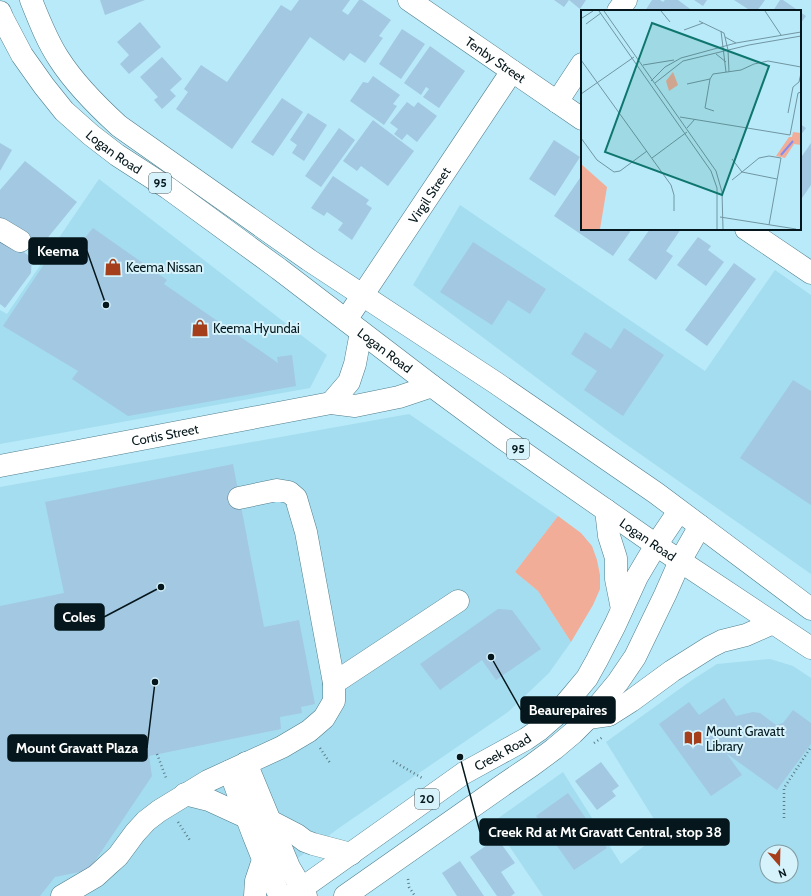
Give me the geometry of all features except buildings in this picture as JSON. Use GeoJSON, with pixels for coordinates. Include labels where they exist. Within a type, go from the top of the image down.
{"type":"FeatureCollection","features":[{"type":"Feature","properties":{"kind":"main road","name":"Logan Road"},"geometry":{"type":"LineString","coordinates":[[31,0],[43,31],[58,58],[79,87],[118,126],[309,260],[496,383],[656,493],[811,609]]}},
{"type":"Feature","properties":{"kind":"main road","name":"Tenby Street"},"geometry":{"type":"LineString","coordinates":[[409,0],[581,118]]}},
{"type":"Feature","properties":{"kind":"main road"},"geometry":{"type":"LineString","coordinates":[[619,10],[626,0]]}},
{"type":"Feature","properties":{"kind":"main road","name":"Logan Road"},"geometry":{"type":"LineString","coordinates":[[0,12],[22,55],[44,86],[64,111],[91,135],[117,155],[168,188],[272,264],[501,437],[656,545],[811,648]]}},
{"type":"Feature","properties":{"kind":"main road"},"geometry":{"type":"LineString","coordinates":[[557,102],[581,66]]}},
{"type":"Feature","properties":{"kind":"main road","name":"Virgil Street"},"geometry":{"type":"LineString","coordinates":[[354,326],[362,295],[512,71]]}},
{"type":"Feature","properties":{"kind":"main road"},"geometry":{"type":"LineString","coordinates":[[0,229],[20,242]]}},
{"type":"Feature","properties":{"kind":"main road"},"geometry":{"type":"LineString","coordinates":[[747,230],[811,273]]}},
{"type":"Feature","properties":{"kind":"main road"},"geometry":{"type":"LineString","coordinates":[[331,403],[351,378],[355,364],[354,326]]}},
{"type":"Feature","properties":{"kind":"main road","name":"Cortis Street"},"geometry":{"type":"LineString","coordinates":[[0,466],[331,403],[355,406],[399,397],[432,386]]}},
{"type":"Feature","properties":{"kind":"main road"},"geometry":{"type":"LineString","coordinates":[[62,896],[96,876],[118,856],[135,833],[159,810],[208,781],[290,742],[309,731],[324,718],[334,701],[334,684],[304,524],[296,498],[289,492],[277,490],[239,498]]}},
{"type":"Feature","properties":{"kind":"main road"},"geometry":{"type":"LineString","coordinates":[[606,510],[609,536],[616,558],[616,579],[622,609]]}},
{"type":"Feature","properties":{"kind":"main road","name":"Creek Road"},"geometry":{"type":"LineString","coordinates":[[299,894],[351,854],[464,773],[526,740],[555,716],[587,678],[637,577],[679,511]]}},
{"type":"Feature","properties":{"kind":"main road","name":"Creek Road"},"geometry":{"type":"LineString","coordinates":[[354,893],[554,749],[588,718],[618,682],[635,657],[680,561],[700,526]]}},
{"type":"Feature","properties":{"kind":"main road"},"geometry":{"type":"LineString","coordinates":[[334,684],[458,601]]}},
{"type":"Feature","properties":{"kind":"main road"},"geometry":{"type":"LineString","coordinates":[[588,718],[610,715],[710,647],[722,641],[746,635],[773,623]]}},
{"type":"Feature","properties":{"kind":"main road"},"geometry":{"type":"LineString","coordinates":[[238,767],[246,817],[263,860],[280,896]]}},
{"type":"Feature","properties":{"kind":"main road"},"geometry":{"type":"LineString","coordinates":[[238,767],[270,821],[299,894]]}},
{"type":"Feature","properties":{"kind":"main road"},"geometry":{"type":"LineString","coordinates":[[186,794],[209,800],[246,817]]}},
{"type":"Feature","properties":{"kind":"main road"},"geometry":{"type":"LineString","coordinates":[[270,821],[298,835],[305,841],[351,854]]}},
{"type":"Feature","properties":{"kind":"main road"},"geometry":{"type":"LineString","coordinates":[[255,896],[256,881],[263,860]]}},
{"type":"Feature","properties":{"kind":"path"},"geometry":{"type":"LineString","coordinates":[[784,818],[784,788],[811,747]]}},
{"type":"Feature","properties":{"kind":"path"},"geometry":{"type":"LineString","coordinates":[[157,754],[166,778]]}},
{"type":"Feature","properties":{"kind":"path"},"geometry":{"type":"LineString","coordinates":[[393,761],[441,789]]}},
{"type":"Feature","properties":{"kind":"path"},"geometry":{"type":"LineString","coordinates":[[177,820],[191,842]]}},
{"type":"Feature","properties":{"kind":"path"},"geometry":{"type":"LineString","coordinates":[[408,879],[409,887],[415,896]]}},
{"type":"Feature","properties":{"kind":"shaded area"},"geometry":{"type":"Polygon","coordinates":[[[99,179],[327,355],[310,388],[0,444],[0,310],[7,314],[99,179]]]}},
{"type":"Feature","properties":{"kind":"shaded area"},"geometry":{"type":"Polygon","coordinates":[[[460,205],[705,371],[775,270],[811,295],[811,574],[613,435],[413,285],[460,205]]]}},
{"type":"Feature","properties":{"kind":"shaded area"},"geometry":{"type":"Polygon","coordinates":[[[409,414],[558,516],[515,572],[538,591],[571,642],[549,673],[508,712],[339,828],[246,896],[0,896],[0,487],[409,414]]]}},
{"type":"Feature","properties":{"kind":"shaded area"},"geometry":{"type":"Polygon","coordinates":[[[558,516],[581,533],[592,546],[600,575],[600,589],[593,605],[571,642],[538,591],[515,572],[558,516]]]}},
{"type":"Feature","properties":{"kind":"shaded area"},"geometry":{"type":"Polygon","coordinates":[[[770,659],[793,666],[811,678],[811,896],[543,896],[493,822],[563,772],[621,864],[662,832],[606,742],[692,680],[717,664],[770,659]]]}},
{"type":"Feature","properties":{"kind":"place","name":"Keema Nissan"},"geometry":{"type":"Point","coordinates":[113,267]}},
{"type":"Feature","properties":{"kind":"place","name":"Keema"},"geometry":{"type":"Point","coordinates":[106,305]}},
{"type":"Feature","properties":{"kind":"place","name":"Keema Hyundai"},"geometry":{"type":"Point","coordinates":[200,328]}},
{"type":"Feature","properties":{"kind":"place","name":"Coles"},"geometry":{"type":"Point","coordinates":[161,587]}},
{"type":"Feature","properties":{"kind":"place","name":"Beaurepaires"},"geometry":{"type":"Point","coordinates":[491,657]}},
{"type":"Feature","properties":{"kind":"place","name":"Mount Gravatt Plaza"},"geometry":{"type":"Point","coordinates":[155,682]}},
{"type":"Feature","properties":{"kind":"place","name":"Mount Gravatt Library"},"geometry":{"type":"Point","coordinates":[693,738]}},
{"type":"Feature","properties":{"kind":"place","name":"Creek Rd at Mt Gravatt Central, stop 38"},"geometry":{"type":"Point","coordinates":[460,757]}}]}
